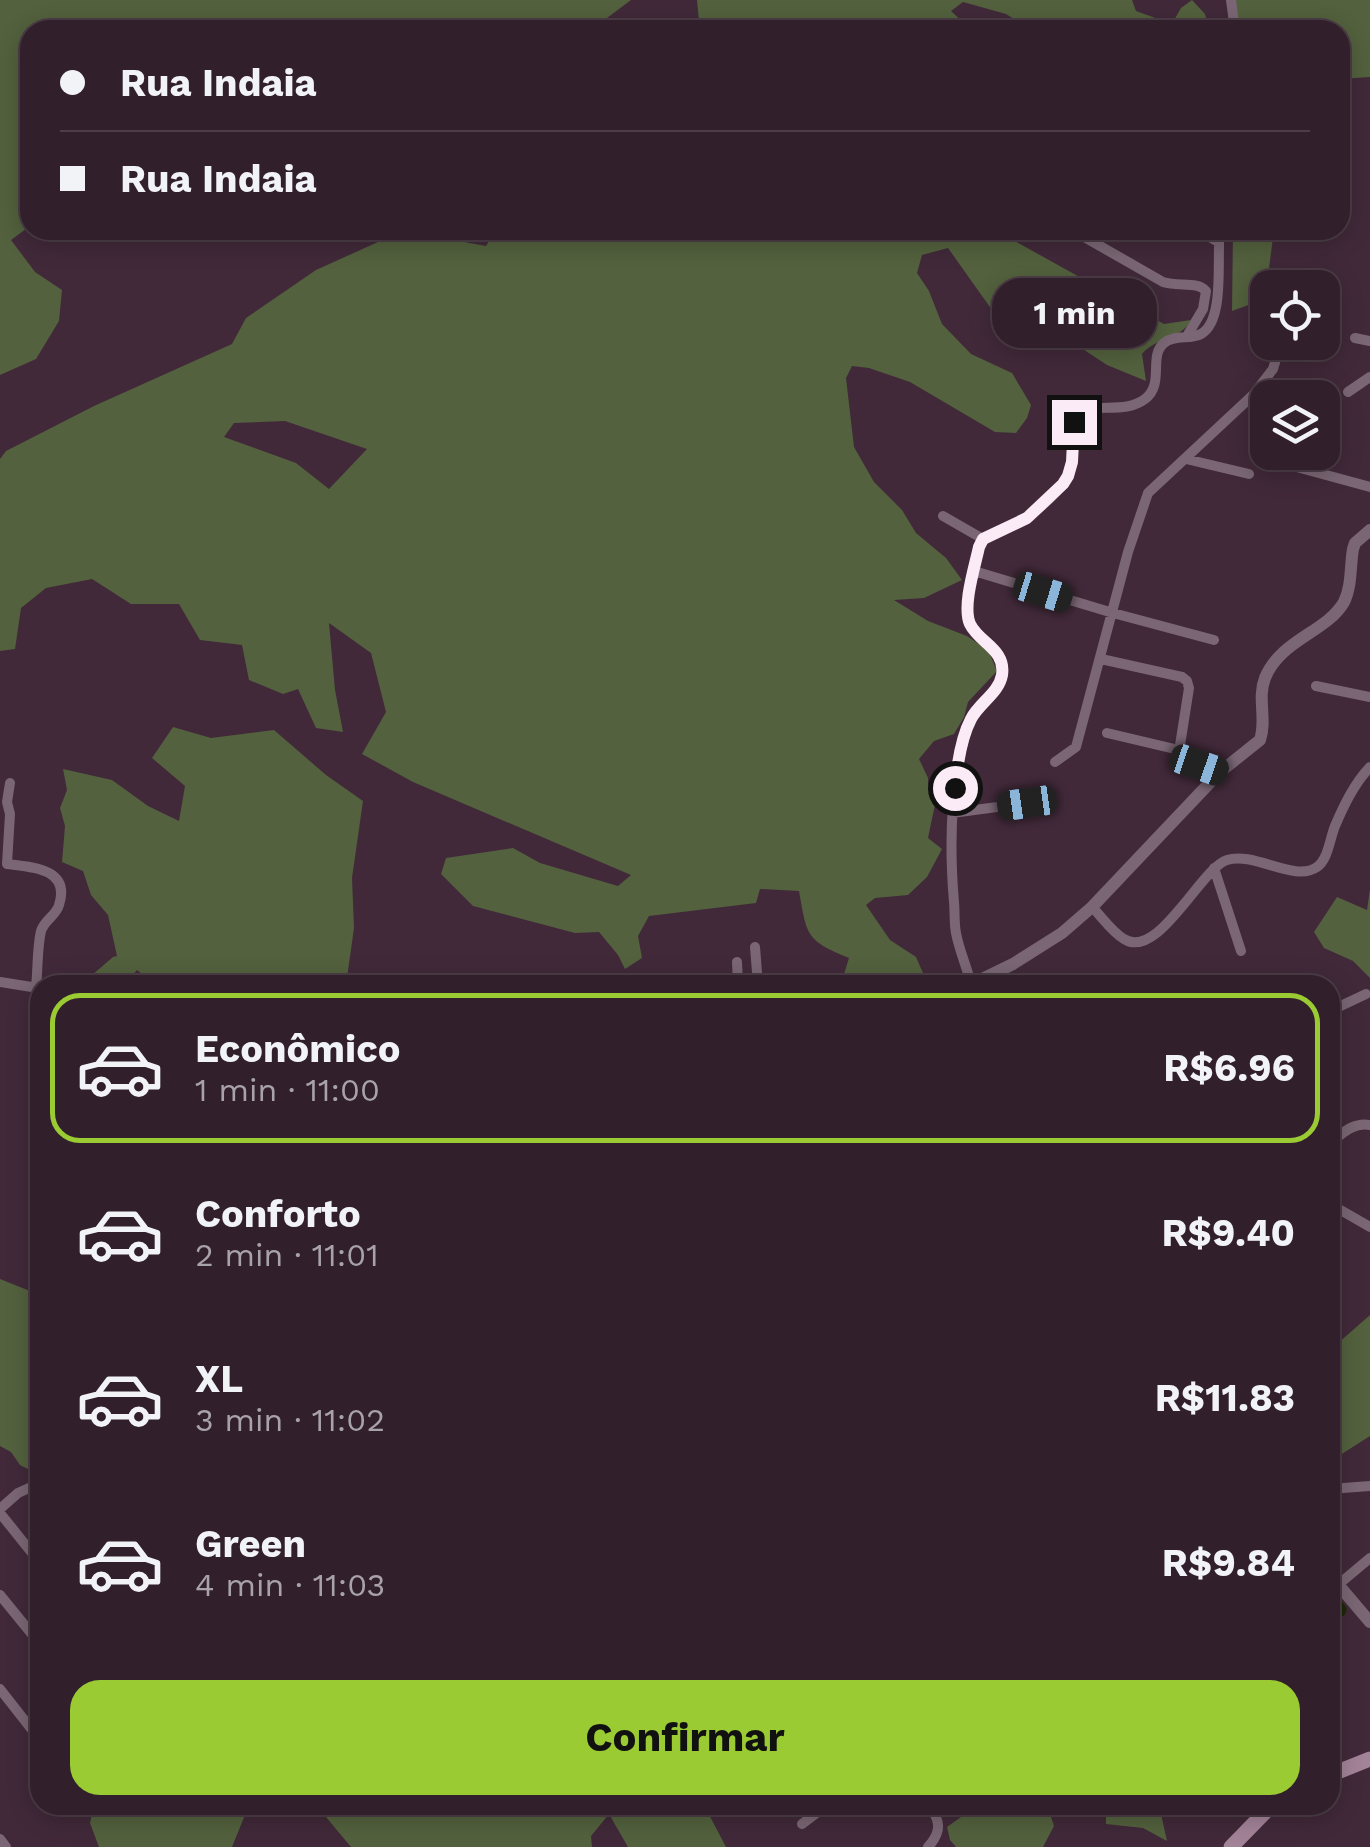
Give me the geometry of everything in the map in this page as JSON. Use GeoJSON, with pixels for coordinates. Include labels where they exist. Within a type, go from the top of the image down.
{"type":"FeatureCollection","features":[{"type":"Feature","properties":{"kind":"main road"},"geometry":{"type":"LineString","coordinates":[[1340,1770],[1370,1758]]}},
{"type":"Feature","properties":{"kind":"main road"},"geometry":{"type":"LineString","coordinates":[[1231,1847],[1262,1815]]}},
{"type":"Feature","properties":{"kind":"street"},"geometry":{"type":"LineString","coordinates":[[1090,240],[1163,282],[1203,286],[1203,309],[1187,336]]}},
{"type":"Feature","properties":{"kind":"street"},"geometry":{"type":"LineString","coordinates":[[968,975],[956,932],[952,813],[968,726],[998,686],[1003,672],[1000,657],[970,623],[968,611],[983,539],[1027,518],[1063,484],[1070,471],[1078,412],[1144,400],[1156,382],[1161,345],[1176,338],[1199,336],[1212,322],[1219,240]]}},
{"type":"Feature","properties":{"kind":"street"},"geometry":{"type":"LineString","coordinates":[[1355,338],[1370,341]]}},
{"type":"Feature","properties":{"kind":"street"},"geometry":{"type":"LineString","coordinates":[[1055,762],[1076,748],[1128,552],[1148,493],[1253,395],[1276,360]]}},
{"type":"Feature","properties":{"kind":"street"},"geometry":{"type":"LineString","coordinates":[[1348,392],[1370,377]]}},
{"type":"Feature","properties":{"kind":"street"},"geometry":{"type":"LineString","coordinates":[[1186,459],[1250,474]]}},
{"type":"Feature","properties":{"kind":"street"},"geometry":{"type":"LineString","coordinates":[[1307,470],[1370,487]]}},
{"type":"Feature","properties":{"kind":"street"},"geometry":{"type":"LineString","coordinates":[[943,516],[983,539]]}},
{"type":"Feature","properties":{"kind":"street"},"geometry":{"type":"LineString","coordinates":[[990,975],[1045,944],[1092,906],[1220,772],[1260,740],[1264,680],[1281,654],[1340,609],[1348,590],[1353,548],[1370,530]]}},
{"type":"Feature","properties":{"kind":"street"},"geometry":{"type":"LineString","coordinates":[[974,571],[1214,640]]}},
{"type":"Feature","properties":{"kind":"street"},"geometry":{"type":"LineString","coordinates":[[1100,658],[1187,681],[1178,754]]}},
{"type":"Feature","properties":{"kind":"street"},"geometry":{"type":"LineString","coordinates":[[1316,686],[1370,697]]}},
{"type":"Feature","properties":{"kind":"street"},"geometry":{"type":"LineString","coordinates":[[1107,734],[1178,754],[1220,772]]}},
{"type":"Feature","properties":{"kind":"street"},"geometry":{"type":"LineString","coordinates":[[1092,906],[1124,939],[1136,942],[1166,925],[1220,863],[1235,858],[1300,872],[1318,867],[1350,794],[1370,768]]}},
{"type":"Feature","properties":{"kind":"street"},"geometry":{"type":"LineString","coordinates":[[10,784],[6,862],[46,871],[60,887],[59,906],[42,927],[39,975]]}},
{"type":"Feature","properties":{"kind":"street"},"geometry":{"type":"LineString","coordinates":[[952,813],[1027,803]]}},
{"type":"Feature","properties":{"kind":"street"},"geometry":{"type":"LineString","coordinates":[[1214,868],[1240,951]]}},
{"type":"Feature","properties":{"kind":"street"},"geometry":{"type":"LineString","coordinates":[[755,947],[757,975]]}},
{"type":"Feature","properties":{"kind":"street"},"geometry":{"type":"LineString","coordinates":[[737,962],[738,975]]}},
{"type":"Feature","properties":{"kind":"street"},"geometry":{"type":"LineString","coordinates":[[1,984],[30,987]]}},
{"type":"Feature","properties":{"kind":"street"},"geometry":{"type":"LineString","coordinates":[[1340,1006],[1366,994]]}},
{"type":"Feature","properties":{"kind":"street"},"geometry":{"type":"LineString","coordinates":[[1340,1135],[1360,1123],[1370,1125]]}},
{"type":"Feature","properties":{"kind":"street"},"geometry":{"type":"LineString","coordinates":[[1340,1210],[1370,1227]]}},
{"type":"Feature","properties":{"kind":"street"},"geometry":{"type":"LineString","coordinates":[[1340,1488],[1370,1486]]}},
{"type":"Feature","properties":{"kind":"street"},"geometry":{"type":"LineString","coordinates":[[30,1488],[18,1493],[0,1511],[30,1551]]}},
{"type":"Feature","properties":{"kind":"street"},"geometry":{"type":"LineString","coordinates":[[1340,1576],[1370,1558]]}},
{"type":"Feature","properties":{"kind":"street"},"geometry":{"type":"LineString","coordinates":[[1340,1586],[1370,1622]]}},
{"type":"Feature","properties":{"kind":"street"},"geometry":{"type":"LineString","coordinates":[[0,1595],[30,1632]]}},
{"type":"Feature","properties":{"kind":"street"},"geometry":{"type":"LineString","coordinates":[[0,1690],[30,1728]]}},
{"type":"Feature","properties":{"kind":"street"},"geometry":{"type":"LineString","coordinates":[[802,1824],[814,1815]]}},
{"type":"Feature","properties":{"kind":"street"},"geometry":{"type":"LineString","coordinates":[[928,1847],[937,1836],[936,1815]]}},
{"type":"Feature","properties":{"kind":"street"},"geometry":{"type":"LineString","coordinates":[[0,1839],[6,1847]]}},
{"type":"Feature","properties":{"kind":"green space"},"geometry":{"type":"Polygon","coordinates":[[[0,0],[631,0],[604,20],[20,20],[20,233],[11,240],[35,272],[62,290],[59,321],[36,359],[0,375],[0,0]]]}},
{"type":"Feature","properties":{"kind":"green space"},"geometry":{"type":"Polygon","coordinates":[[[697,0],[1132,0],[1136,11],[1161,20],[1016,20],[963,2],[951,11],[960,20],[699,20],[697,0]]]}},
{"type":"Feature","properties":{"kind":"green space"},"geometry":{"type":"Polygon","coordinates":[[[1192,0],[1206,20],[1174,20],[1192,0]]]}},
{"type":"Feature","properties":{"kind":"green space"},"geometry":{"type":"Polygon","coordinates":[[[1234,0],[1370,0],[1370,77],[1350,78],[1350,20],[1237,20],[1234,0]]]}},
{"type":"Feature","properties":{"kind":"green space"},"geometry":{"type":"Polygon","coordinates":[[[454,240],[486,246],[490,240],[1013,240],[1164,324],[1191,320],[1187,327],[1142,354],[1146,381],[1107,365],[1051,328],[992,310],[948,248],[922,255],[917,273],[942,324],[971,354],[1012,373],[1031,405],[1016,433],[995,432],[910,382],[869,368],[852,366],[846,378],[854,447],[874,482],[962,580],[924,598],[894,600],[988,650],[997,671],[968,702],[954,734],[934,741],[919,759],[928,785],[938,790],[928,838],[942,849],[927,877],[908,895],[875,898],[866,905],[890,940],[916,957],[924,975],[844,974],[849,958],[810,934],[799,891],[760,889],[756,903],[649,916],[638,936],[642,958],[625,969],[599,932],[575,933],[473,906],[441,874],[446,858],[513,848],[540,863],[618,886],[631,875],[413,782],[362,754],[386,712],[371,653],[329,623],[343,732],[316,728],[298,689],[283,694],[249,680],[242,645],[200,640],[179,604],[131,604],[92,579],[46,588],[21,608],[15,649],[0,651],[0,459],[6,451],[94,406],[232,344],[246,318],[316,270],[378,242],[454,240]],[[285,421],[234,423],[224,437],[296,463],[329,489],[367,449],[285,421]]]}},
{"type":"Feature","properties":{"kind":"green space"},"geometry":{"type":"Polygon","coordinates":[[[1233,240],[1273,240],[1269,270],[1250,270],[1250,304],[1232,311],[1233,240]]]}},
{"type":"Feature","properties":{"kind":"green space"},"geometry":{"type":"Polygon","coordinates":[[[173,727],[211,738],[274,730],[363,801],[352,878],[354,928],[347,975],[143,975],[137,970],[133,975],[92,975],[117,956],[108,915],[91,895],[83,871],[62,862],[65,826],[60,808],[67,790],[63,769],[112,780],[148,806],[179,821],[185,786],[152,758],[173,727]]]}},
{"type":"Feature","properties":{"kind":"green space"},"geometry":{"type":"Polygon","coordinates":[[[1370,889],[1370,978],[1353,961],[1324,948],[1314,932],[1337,897],[1367,910],[1370,889]]]}},
{"type":"Feature","properties":{"kind":"green space"},"geometry":{"type":"Polygon","coordinates":[[[0,1279],[30,1291],[30,1470],[0,1446],[0,1279]]]}},
{"type":"Feature","properties":{"kind":"green space"},"geometry":{"type":"Polygon","coordinates":[[[1370,1315],[1370,1436],[1340,1455],[1340,1341],[1370,1315]]]}},
{"type":"Feature","properties":{"kind":"green space"},"geometry":{"type":"Polygon","coordinates":[[[92,1815],[245,1815],[232,1847],[99,1847],[90,1823],[92,1815]]]}},
{"type":"Feature","properties":{"kind":"green space"},"geometry":{"type":"Polygon","coordinates":[[[324,1815],[608,1815],[591,1836],[592,1847],[351,1847],[324,1815]]]}},
{"type":"Feature","properties":{"kind":"green space"},"geometry":{"type":"Polygon","coordinates":[[[610,1815],[709,1815],[726,1847],[628,1847],[610,1815]]]}},
{"type":"Feature","properties":{"kind":"green space"},"geometry":{"type":"Polygon","coordinates":[[[1050,1815],[1054,1826],[1043,1847],[956,1847],[947,1827],[961,1817],[1050,1815]]]}},
{"type":"Feature","properties":{"kind":"green space"},"geometry":{"type":"Polygon","coordinates":[[[1106,1815],[1161,1815],[1167,1841],[1143,1828],[1106,1824],[1106,1815]]]}},
{"type":"Feature","properties":{"kind":"route"},"geometry":{"type":"LineString","coordinates":[[955,788],[971,718],[998,686],[1003,672],[1000,657],[968,618],[979,547],[983,539],[1027,518],[1063,484],[1072,462],[1074,422]]}}]}
